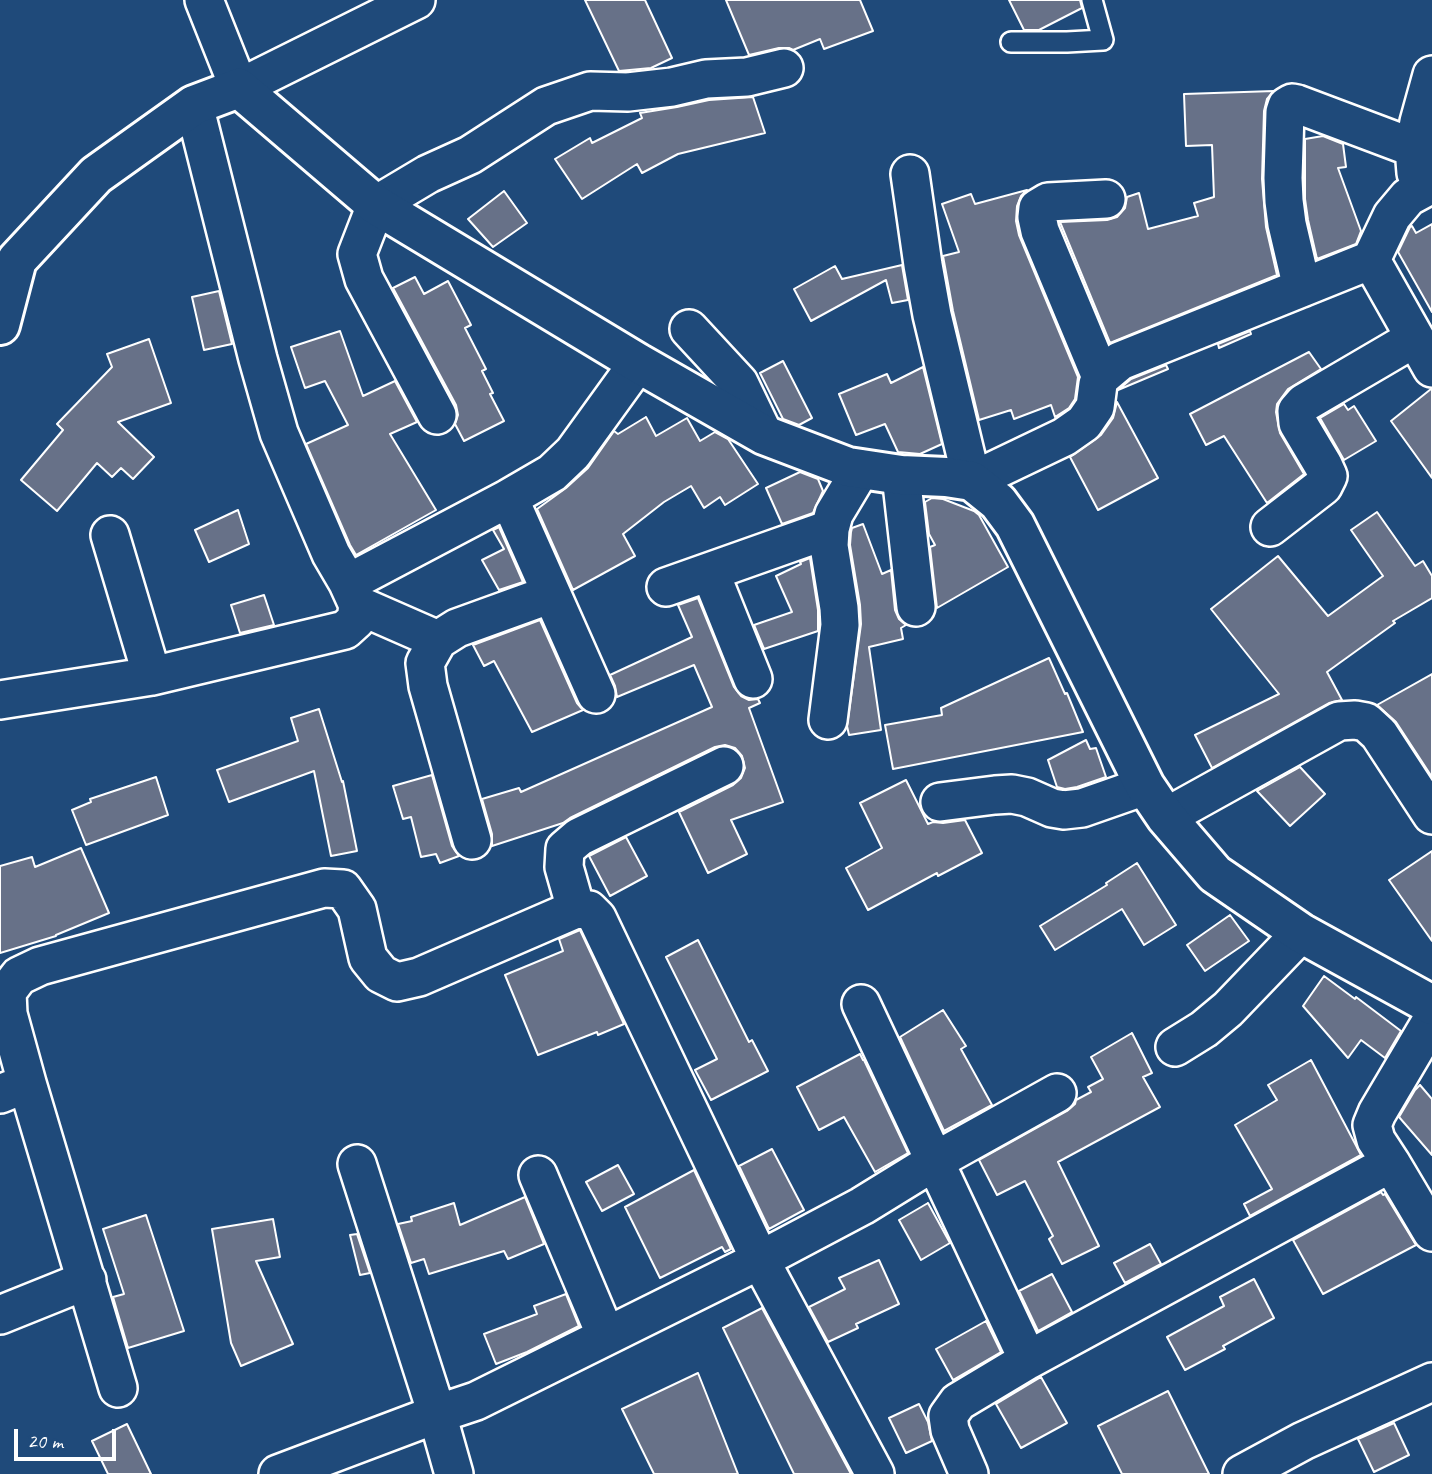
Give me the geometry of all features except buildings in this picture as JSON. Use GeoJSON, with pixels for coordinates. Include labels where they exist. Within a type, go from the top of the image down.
{"type":"FeatureCollection","features":[{"type":"Feature","properties":{"kind":"street"},"geometry":{"type":"LineString","coordinates":[[204,0],[239,88],[376,205],[638,363],[764,435],[848,467],[972,481],[998,502],[1015,525],[1145,786],[1166,817],[1214,874],[1301,933],[1432,1005]]}},
{"type":"Feature","properties":{"kind":"street"},"geometry":{"type":"LineString","coordinates":[[0,325],[9,251],[96,175],[194,105],[239,88],[416,0]]}},
{"type":"Feature","properties":{"kind":"street"},"geometry":{"type":"LineString","coordinates":[[437,415],[364,279],[357,254],[376,205],[428,174],[470,155],[545,106],[590,91],[628,92],[672,87],[706,79],[747,77],[784,68]]}},
{"type":"Feature","properties":{"kind":"street"},"geometry":{"type":"LineString","coordinates":[[972,481],[1064,437],[1084,424],[1095,407],[1101,377],[1120,361],[1371,260],[1392,216],[1408,197],[1425,188],[1414,148],[1432,75]]}},
{"type":"Feature","properties":{"kind":"street"},"geometry":{"type":"LineString","coordinates":[[1302,288],[1284,201],[1284,125],[1287,106],[1297,104],[1414,148]]}},
{"type":"Feature","properties":{"kind":"street"},"geometry":{"type":"LineString","coordinates":[[0,700],[152,676],[345,631],[356,620],[353,594],[331,554],[279,433],[254,346],[194,105]]}},
{"type":"Feature","properties":{"kind":"street"},"geometry":{"type":"LineString","coordinates":[[910,174],[932,315],[972,481]]}},
{"type":"Feature","properties":{"kind":"street"},"geometry":{"type":"LineString","coordinates":[[1101,377],[1037,217],[1038,208],[1048,202],[1106,199]]}},
{"type":"Feature","properties":{"kind":"street"},"geometry":{"type":"LineString","coordinates":[[1270,527],[1323,486],[1328,476],[1298,422],[1297,411],[1304,402],[1424,353],[1371,260]]}},
{"type":"Feature","properties":{"kind":"street"},"geometry":{"type":"LineString","coordinates":[[689,329],[739,383],[764,435]]}},
{"type":"Feature","properties":{"kind":"street"},"geometry":{"type":"LineString","coordinates":[[353,594],[552,472],[573,453],[638,363]]}},
{"type":"Feature","properties":{"kind":"street"},"geometry":{"type":"LineString","coordinates":[[828,720],[840,625],[829,546],[830,529],[834,514],[860,469]]}},
{"type":"Feature","properties":{"kind":"street"},"geometry":{"type":"LineString","coordinates":[[901,475],[916,607]]}},
{"type":"Feature","properties":{"kind":"street"},"geometry":{"type":"LineString","coordinates":[[509,498],[596,694]]}},
{"type":"Feature","properties":{"kind":"street"},"geometry":{"type":"LineString","coordinates":[[666,587],[830,529]]}},
{"type":"Feature","properties":{"kind":"street"},"geometry":{"type":"LineString","coordinates":[[110,535],[152,676]]}},
{"type":"Feature","properties":{"kind":"street"},"geometry":{"type":"LineString","coordinates":[[710,572],[753,679]]}},
{"type":"Feature","properties":{"kind":"street"},"geometry":{"type":"LineString","coordinates":[[353,594],[438,640]]}},
{"type":"Feature","properties":{"kind":"street"},"geometry":{"type":"LineString","coordinates":[[472,840],[428,686],[425,663],[438,640],[457,628],[551,594]]}},
{"type":"Feature","properties":{"kind":"street"},"geometry":{"type":"LineString","coordinates":[[1166,817],[1339,722],[1355,720],[1366,722],[1379,734],[1432,815]]}},
{"type":"Feature","properties":{"kind":"street"},"geometry":{"type":"LineString","coordinates":[[576,909],[564,867],[565,849],[579,837],[724,766]]}},
{"type":"Feature","properties":{"kind":"street"},"geometry":{"type":"LineString","coordinates":[[940,802],[1012,794],[1064,810],[1082,808],[1145,786]]}},
{"type":"Feature","properties":{"kind":"street"},"geometry":{"type":"LineString","coordinates":[[118,1388],[87,1280],[13,1089],[7,992],[19,976],[40,966],[324,888],[343,889],[357,909],[368,958],[381,974],[397,982],[419,976],[576,909],[589,910],[597,918],[760,1260],[875,1474]]}},
{"type":"Feature","properties":{"kind":"street"},"geometry":{"type":"LineString","coordinates":[[1175,1047],[1204,1029],[1228,1009],[1301,933]]}},
{"type":"Feature","properties":{"kind":"street"},"geometry":{"type":"LineString","coordinates":[[861,1004],[1028,1360]]}},
{"type":"Feature","properties":{"kind":"street"},"geometry":{"type":"LineString","coordinates":[[1432,1020],[1372,1125],[1376,1140],[1432,1233]]}},
{"type":"Feature","properties":{"kind":"street"},"geometry":{"type":"LineString","coordinates":[[278,1474],[476,1401],[760,1260],[862,1206],[935,1161],[1057,1093]]}},
{"type":"Feature","properties":{"kind":"street"},"geometry":{"type":"LineString","coordinates":[[970,1474],[950,1430],[948,1416],[958,1402],[1028,1360],[1391,1163]]}},
{"type":"Feature","properties":{"kind":"street"},"geometry":{"type":"LineString","coordinates":[[357,1164],[454,1474]]}},
{"type":"Feature","properties":{"kind":"street"},"geometry":{"type":"LineString","coordinates":[[538,1175],[606,1336]]}},
{"type":"Feature","properties":{"kind":"street"},"geometry":{"type":"LineString","coordinates":[[0,1315],[87,1280]]}},
{"type":"Feature","properties":{"kind":"street"},"geometry":{"type":"LineString","coordinates":[[1242,1474],[1303,1441],[1432,1382]]}},
{"type":"Feature","properties":{"kind":"lane"},"geometry":{"type":"LineString","coordinates":[[1012,42],[1103,40],[1092,0]]}}]}
